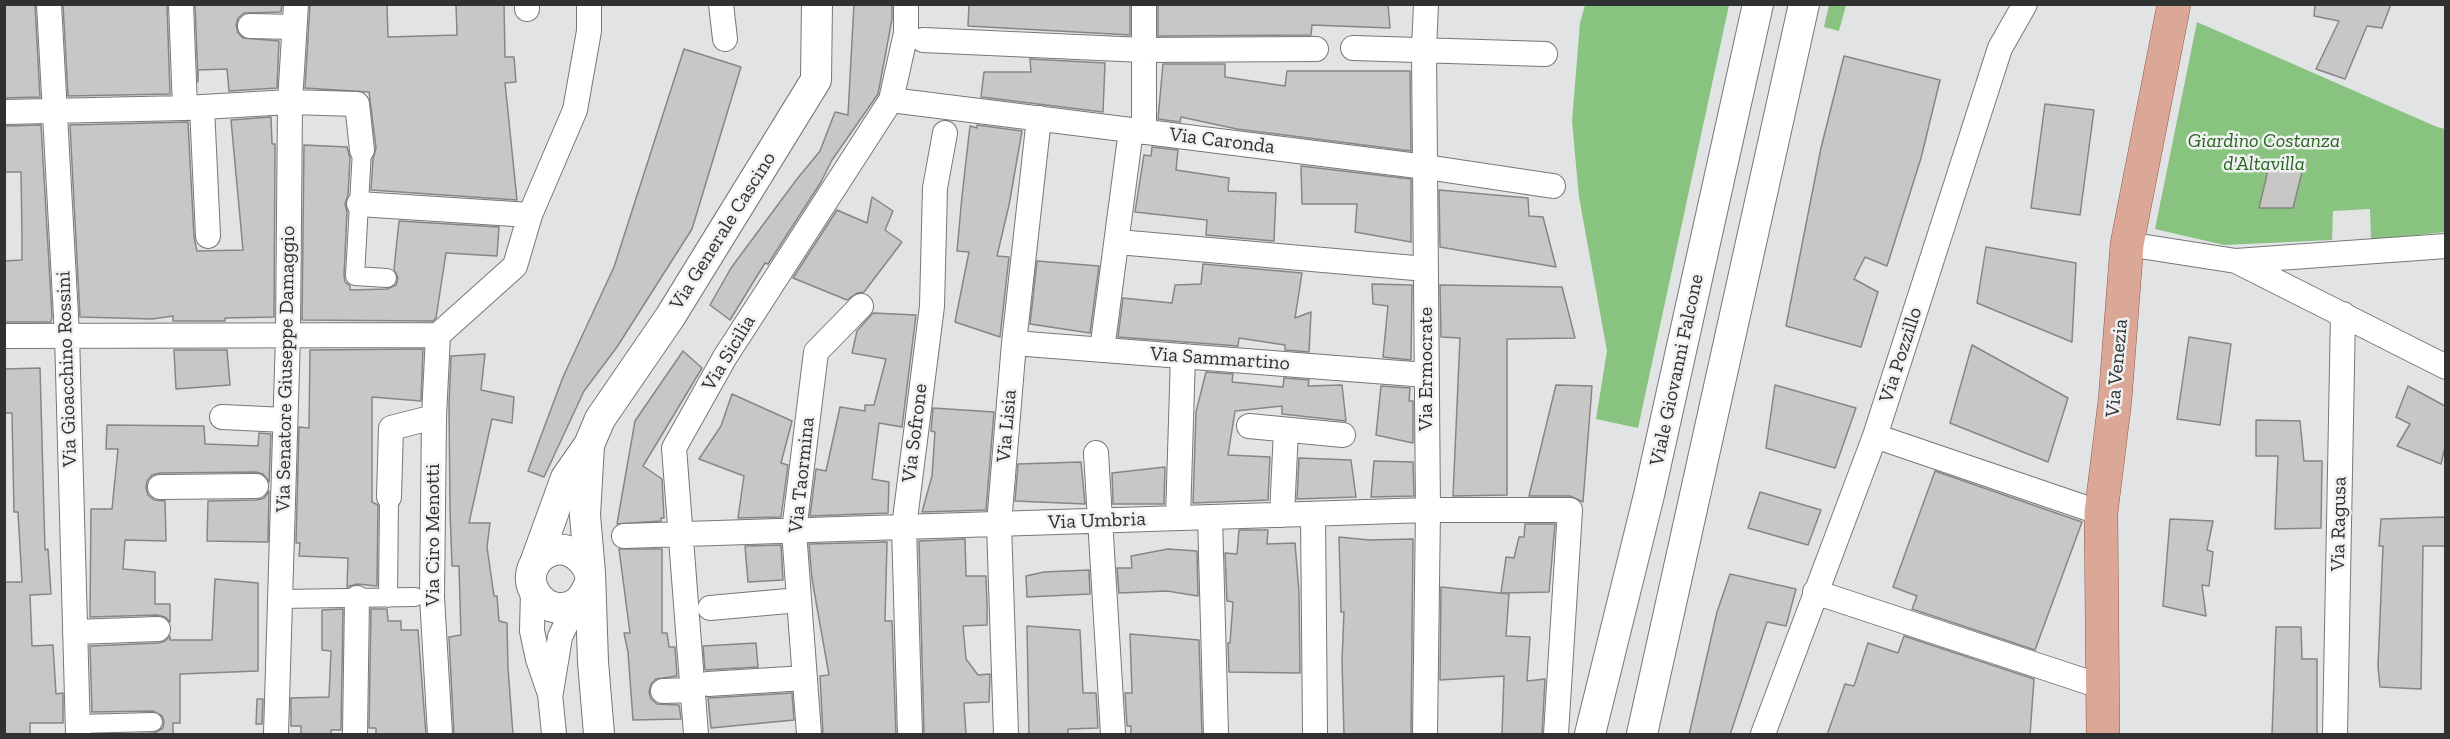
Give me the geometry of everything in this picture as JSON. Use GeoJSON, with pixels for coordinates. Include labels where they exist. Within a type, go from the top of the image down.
{"type":"FeatureCollection","features":[{"type":"Feature","properties":{"kind":"main road","name":"Via Venezia"},"geometry":{"type":"LineString","coordinates":[[2103,735],[2101,513],[2115,400],[2127,244],[2174,4]]}},
{"type":"Feature","properties":{"kind":"street","name":"Via Gioacchino Rossini"},"geometry":{"type":"LineString","coordinates":[[49,4],[67,335],[78,729]]}},
{"type":"Feature","properties":{"kind":"street"},"geometry":{"type":"LineString","coordinates":[[181,4],[208,236]]}},
{"type":"Feature","properties":{"kind":"street"},"geometry":{"type":"LineString","coordinates":[[4,336],[438,335],[515,266],[530,215],[575,110],[588,31],[589,4]]}},
{"type":"Feature","properties":{"kind":"street"},"geometry":{"type":"LineString","coordinates":[[721,4],[725,39]]}},
{"type":"Feature","properties":{"kind":"street","name":"Via Generale Cascino"},"geometry":{"type":"LineString","coordinates":[[589,445],[600,419],[670,317],[816,80],[817,4]]}},
{"type":"Feature","properties":{"kind":"street","name":"Via Sicilia"},"geometry":{"type":"LineString","coordinates":[[696,735],[700,687],[680,535],[674,448],[725,357],[891,99],[906,33],[906,4]]}},
{"type":"Feature","properties":{"kind":"street"},"geometry":{"type":"LineString","coordinates":[[1102,350],[1138,131],[1144,4]]}},
{"type":"Feature","properties":{"kind":"street","name":"Via Ermocrate"},"geometry":{"type":"LineString","coordinates":[[1425,735],[1428,510],[1424,51],[1426,4]]}},
{"type":"Feature","properties":{"kind":"street","name":"Viale Giovanni Falcone"},"geometry":{"type":"LineString","coordinates":[[1590,735],[1649,495],[1758,4]]}},
{"type":"Feature","properties":{"kind":"street"},"geometry":{"type":"LineString","coordinates":[[1642,735],[1804,4]]}},
{"type":"Feature","properties":{"kind":"street","name":"Via Pozzillo"},"geometry":{"type":"LineString","coordinates":[[1763,735],[1875,436],[2000,48],[2025,4]]}},
{"type":"Feature","properties":{"kind":"street"},"geometry":{"type":"LineString","coordinates":[[250,26],[295,16]]}},
{"type":"Feature","properties":{"kind":"street","name":"Via Senatore Giuseppe Damaggio"},"geometry":{"type":"LineString","coordinates":[[276,735],[279,600],[272,486],[285,420],[290,102],[295,16]]}},
{"type":"Feature","properties":{"kind":"street"},"geometry":{"type":"LineString","coordinates":[[923,40],[1143,50],[1316,49]]}},
{"type":"Feature","properties":{"kind":"street"},"geometry":{"type":"LineString","coordinates":[[1353,48],[1545,54]]}},
{"type":"Feature","properties":{"kind":"street","name":"Via Caronda"},"geometry":{"type":"LineString","coordinates":[[891,99],[1426,167],[1553,186]]}},
{"type":"Feature","properties":{"kind":"street"},"geometry":{"type":"LineString","coordinates":[[4,112],[194,108],[290,102],[357,105],[362,150],[355,276],[387,278]]}},
{"type":"Feature","properties":{"kind":"street","name":"Via Lisia"},"geometry":{"type":"LineString","coordinates":[[1006,735],[999,524],[1014,343],[1039,118]]}},
{"type":"Feature","properties":{"kind":"street","name":"Via Sofrone"},"geometry":{"type":"LineString","coordinates":[[910,735],[904,527],[932,306],[936,188],[945,133]]}},
{"type":"Feature","properties":{"kind":"street"},"geometry":{"type":"LineString","coordinates":[[359,204],[530,215]]}},
{"type":"Feature","properties":{"kind":"street"},"geometry":{"type":"LineString","coordinates":[[1118,242],[1426,269]]}},
{"type":"Feature","properties":{"kind":"street"},"geometry":{"type":"LineString","coordinates":[[2127,244],[2236,261],[2445,246]]}},
{"type":"Feature","properties":{"kind":"street"},"geometry":{"type":"LineString","coordinates":[[2236,261],[2445,366]]}},
{"type":"Feature","properties":{"kind":"street","name":"Via Taormina"},"geometry":{"type":"LineString","coordinates":[[809,735],[794,531],[816,352],[861,306]]}},
{"type":"Feature","properties":{"kind":"street","name":"Via Ragusa"},"geometry":{"type":"LineString","coordinates":[[2335,735],[2343,314]]}},
{"type":"Feature","properties":{"kind":"street","name":"Via Ciro Menotti"},"geometry":{"type":"LineString","coordinates":[[438,335],[434,417],[432,597],[440,735]]}},
{"type":"Feature","properties":{"kind":"street","name":"Via Sammartino"},"geometry":{"type":"LineString","coordinates":[[1014,343],[1426,375]]}},
{"type":"Feature","properties":{"kind":"street"},"geometry":{"type":"LineString","coordinates":[[1178,518],[1183,356]]}},
{"type":"Feature","properties":{"kind":"street"},"geometry":{"type":"LineString","coordinates":[[222,417],[285,420]]}},
{"type":"Feature","properties":{"kind":"street"},"geometry":{"type":"LineString","coordinates":[[388,598],[391,428],[434,417]]}},
{"type":"Feature","properties":{"kind":"street"},"geometry":{"type":"LineString","coordinates":[[1249,426],[1343,435]]}},
{"type":"Feature","properties":{"kind":"street"},"geometry":{"type":"LineString","coordinates":[[1282,515],[1286,430]]}},
{"type":"Feature","properties":{"kind":"street"},"geometry":{"type":"LineString","coordinates":[[1875,436],[2101,513]]}},
{"type":"Feature","properties":{"kind":"street"},"geometry":{"type":"LineString","coordinates":[[554,735],[550,694],[538,659],[532,631],[562,592],[585,515],[589,445]]}},
{"type":"Feature","properties":{"kind":"street"},"geometry":{"type":"LineString","coordinates":[[550,694],[560,638],[566,478],[589,445]]}},
{"type":"Feature","properties":{"kind":"street"},"geometry":{"type":"LineString","coordinates":[[1096,453],[1113,735]]}},
{"type":"Feature","properties":{"kind":"street"},"geometry":{"type":"LineString","coordinates":[[160,487],[272,486]]}},
{"type":"Feature","properties":{"kind":"street","name":"Via Umbria"},"geometry":{"type":"LineString","coordinates":[[624,536],[1428,510],[1570,510],[1556,735]]}},
{"type":"Feature","properties":{"kind":"street"},"geometry":{"type":"LineString","coordinates":[[1313,514],[1316,735]]}},
{"type":"Feature","properties":{"kind":"street"},"geometry":{"type":"LineString","coordinates":[[1210,517],[1216,735]]}},
{"type":"Feature","properties":{"kind":"street"},"geometry":{"type":"LineString","coordinates":[[562,592],[577,635],[592,662]]}},
{"type":"Feature","properties":{"kind":"street"},"geometry":{"type":"LineString","coordinates":[[562,592],[592,662],[599,735]]}},
{"type":"Feature","properties":{"kind":"street"},"geometry":{"type":"LineString","coordinates":[[1815,592],[2103,687]]}},
{"type":"Feature","properties":{"kind":"street"},"geometry":{"type":"LineString","coordinates":[[279,600],[415,597]]}},
{"type":"Feature","properties":{"kind":"street"},"geometry":{"type":"LineString","coordinates":[[355,735],[357,598]]}},
{"type":"Feature","properties":{"kind":"street"},"geometry":{"type":"LineString","coordinates":[[710,608],[799,600]]}},
{"type":"Feature","properties":{"kind":"street"},"geometry":{"type":"LineString","coordinates":[[75,632],[158,629]]}},
{"type":"Feature","properties":{"kind":"street"},"geometry":{"type":"LineString","coordinates":[[663,691],[805,678]]}},
{"type":"Feature","properties":{"kind":"street","name":"Via Pozzillo"},"geometry":{"type":"LineString","coordinates":[[1768,735],[1774,706]]}},
{"type":"Feature","properties":{"kind":"street"},"geometry":{"type":"LineString","coordinates":[[78,729],[153,722]]}},
{"type":"Feature","properties":{"kind":"green space"},"geometry":{"type":"Polygon","coordinates":[[[1585,5],[1729,5],[1638,428],[1596,419],[1607,351],[1579,197],[1572,121],[1580,23],[1585,5]]]}},
{"type":"Feature","properties":{"kind":"green space"},"geometry":{"type":"Polygon","coordinates":[[[1829,5],[1846,5],[1839,31],[1824,27],[1829,5]]]}},
{"type":"Feature","properties":{"kind":"green space","name":"Giardino Costanza d'Altavilla"},"geometry":{"type":"Polygon","coordinates":[[[2197,22],[2445,129],[2445,232],[2371,240],[2370,209],[2333,211],[2332,240],[2224,245],[2155,229],[2197,22]]]}},
{"type":"Feature","properties":{"kind":"building"},"geometry":{"type":"Polygon","coordinates":[[[4,4],[35,4],[40,97],[4,98],[4,4]]]}},
{"type":"Feature","properties":{"kind":"building"},"geometry":{"type":"Polygon","coordinates":[[[63,4],[167,4],[170,94],[68,96],[63,4]]]}},
{"type":"Feature","properties":{"kind":"building"},"geometry":{"type":"Polygon","coordinates":[[[195,4],[282,4],[281,12],[244,13],[238,18],[236,25],[238,33],[243,38],[279,41],[277,88],[229,91],[227,69],[198,70],[198,82],[195,4]]]}},
{"type":"Feature","properties":{"kind":"building"},"geometry":{"type":"Polygon","coordinates":[[[310,4],[387,4],[388,37],[457,35],[456,4],[504,4],[505,57],[514,57],[516,82],[505,83],[517,200],[371,190],[376,148],[369,92],[305,88],[310,4]]]}},
{"type":"Feature","properties":{"kind":"building"},"geometry":{"type":"Polygon","coordinates":[[[854,4],[892,4],[892,19],[878,94],[832,160],[821,182],[768,264],[765,263],[730,320],[710,305],[731,268],[820,151],[835,112],[848,115],[854,4]]]}},
{"type":"Feature","properties":{"kind":"building"},"geometry":{"type":"Polygon","coordinates":[[[969,4],[1130,4],[1130,35],[968,26],[969,4]]]}},
{"type":"Feature","properties":{"kind":"building"},"geometry":{"type":"Polygon","coordinates":[[[1158,4],[1388,4],[1390,28],[1312,25],[1311,35],[1158,36],[1158,4]]]}},
{"type":"Feature","properties":{"kind":"building"},"geometry":{"type":"Polygon","coordinates":[[[2315,4],[2391,4],[2382,28],[2367,26],[2345,79],[2316,69],[2339,21],[2314,16],[2315,4]]]}},
{"type":"Feature","properties":{"kind":"building"},"geometry":{"type":"Polygon","coordinates":[[[684,49],[741,67],[692,229],[617,347],[584,391],[544,477],[528,471],[563,377],[614,267],[684,49]]]}},
{"type":"Feature","properties":{"kind":"building"},"geometry":{"type":"Polygon","coordinates":[[[1844,56],[1940,80],[1921,158],[1887,266],[1865,257],[1854,279],[1878,292],[1861,347],[1786,326],[1821,148],[1844,56]]]}},
{"type":"Feature","properties":{"kind":"building"},"geometry":{"type":"Polygon","coordinates":[[[1030,59],[1105,63],[1103,112],[981,97],[984,72],[1031,72],[1030,59]]]}},
{"type":"Feature","properties":{"kind":"building"},"geometry":{"type":"Polygon","coordinates":[[[1163,64],[1225,64],[1225,77],[1285,86],[1287,71],[1410,71],[1411,151],[1237,129],[1181,117],[1180,122],[1158,119],[1163,64]]]}},
{"type":"Feature","properties":{"kind":"building"},"geometry":{"type":"Polygon","coordinates":[[[2045,104],[2094,110],[2080,215],[2031,208],[2045,104]]]}},
{"type":"Feature","properties":{"kind":"building"},"geometry":{"type":"Polygon","coordinates":[[[271,117],[272,144],[275,144],[274,317],[225,318],[225,321],[173,321],[173,316],[152,319],[80,317],[70,125],[188,122],[194,237],[197,251],[243,250],[231,120],[271,117]]]}},
{"type":"Feature","properties":{"kind":"building"},"geometry":{"type":"Polygon","coordinates":[[[41,125],[51,322],[4,322],[4,261],[22,260],[22,236],[21,172],[4,172],[4,126],[41,125]]]}},
{"type":"Feature","properties":{"kind":"building"},"geometry":{"type":"Polygon","coordinates":[[[977,125],[1022,131],[997,256],[1009,257],[1000,337],[955,322],[969,252],[957,251],[962,196],[970,126],[977,128],[977,125]]]}},
{"type":"Feature","properties":{"kind":"building"},"geometry":{"type":"Polygon","coordinates":[[[304,145],[347,147],[350,158],[348,195],[345,204],[347,212],[344,275],[350,290],[387,289],[396,285],[398,278],[394,269],[399,221],[499,227],[497,256],[446,253],[436,318],[433,321],[302,320],[304,145]]]}},
{"type":"Feature","properties":{"kind":"building"},"geometry":{"type":"Polygon","coordinates":[[[1152,147],[1178,150],[1176,170],[1229,178],[1228,191],[1276,193],[1274,241],[1206,235],[1207,220],[1135,212],[1144,155],[1151,156],[1152,147]]]}},
{"type":"Feature","properties":{"kind":"building"},"geometry":{"type":"Polygon","coordinates":[[[1301,166],[1411,179],[1411,242],[1355,232],[1357,204],[1302,204],[1301,166]]]}},
{"type":"Feature","properties":{"kind":"building"},"geometry":{"type":"Polygon","coordinates":[[[2269,166],[2302,172],[2293,208],[2259,208],[2269,166]]]}},
{"type":"Feature","properties":{"kind":"building"},"geometry":{"type":"Polygon","coordinates":[[[1439,190],[1528,198],[1529,216],[1543,217],[1556,267],[1440,247],[1439,190]]]}},
{"type":"Feature","properties":{"kind":"building"},"geometry":{"type":"Polygon","coordinates":[[[872,197],[893,211],[885,230],[902,242],[864,292],[857,293],[847,300],[793,278],[837,210],[867,223],[872,197]]]}},
{"type":"Feature","properties":{"kind":"building"},"geometry":{"type":"Polygon","coordinates":[[[1986,247],[2076,263],[2072,342],[1977,303],[1986,247]]]}},
{"type":"Feature","properties":{"kind":"building"},"geometry":{"type":"Polygon","coordinates":[[[1037,261],[1099,266],[1090,333],[1030,324],[1037,261]]]}},
{"type":"Feature","properties":{"kind":"building"},"geometry":{"type":"Polygon","coordinates":[[[1203,264],[1302,273],[1295,318],[1311,312],[1309,352],[1285,350],[1285,345],[1239,338],[1238,346],[1118,337],[1123,298],[1172,303],[1175,285],[1201,284],[1203,264]]]}},
{"type":"Feature","properties":{"kind":"building"},"geometry":{"type":"Polygon","coordinates":[[[1372,284],[1412,285],[1411,360],[1383,357],[1388,306],[1373,304],[1372,284]]]}},
{"type":"Feature","properties":{"kind":"building"},"geometry":{"type":"Polygon","coordinates":[[[1440,285],[1562,287],[1575,338],[1507,339],[1507,495],[1453,496],[1460,338],[1441,337],[1440,285]]]}},
{"type":"Feature","properties":{"kind":"building"},"geometry":{"type":"Polygon","coordinates":[[[873,313],[916,315],[902,427],[879,423],[872,479],[889,482],[888,513],[810,516],[816,469],[826,471],[840,407],[865,411],[865,405],[874,405],[886,359],[852,353],[857,331],[873,313]]]}},
{"type":"Feature","properties":{"kind":"building"},"geometry":{"type":"Polygon","coordinates":[[[2189,337],[2231,344],[2220,425],[2177,419],[2189,337]]]}},
{"type":"Feature","properties":{"kind":"building"},"geometry":{"type":"Polygon","coordinates":[[[1972,345],[2068,398],[2048,462],[1950,423],[1972,345]]]}},
{"type":"Feature","properties":{"kind":"building"},"geometry":{"type":"Polygon","coordinates":[[[423,349],[421,401],[372,397],[372,502],[378,505],[377,586],[357,584],[347,587],[348,558],[299,556],[300,543],[296,543],[299,427],[309,428],[310,350],[423,349]]]}},
{"type":"Feature","properties":{"kind":"building"},"geometry":{"type":"Polygon","coordinates":[[[174,350],[227,350],[230,385],[176,389],[174,350]]]}},
{"type":"Feature","properties":{"kind":"building"},"geometry":{"type":"Polygon","coordinates":[[[683,351],[702,368],[643,466],[662,479],[664,518],[661,518],[661,521],[617,524],[635,421],[683,351]]]}},
{"type":"Feature","properties":{"kind":"building"},"geometry":{"type":"Polygon","coordinates":[[[485,354],[481,390],[514,397],[512,423],[492,419],[469,523],[490,523],[487,547],[494,596],[497,596],[499,621],[507,623],[513,735],[454,735],[449,637],[461,635],[459,566],[452,566],[449,404],[451,356],[485,354]]]}},
{"type":"Feature","properties":{"kind":"building"},"geometry":{"type":"Polygon","coordinates":[[[40,368],[45,550],[48,549],[51,594],[30,595],[32,646],[53,645],[56,694],[63,693],[63,723],[30,723],[30,735],[4,735],[4,582],[22,582],[18,512],[14,512],[12,413],[4,413],[4,369],[40,368]]]}},
{"type":"Feature","properties":{"kind":"building"},"geometry":{"type":"Polygon","coordinates":[[[1206,372],[1233,374],[1232,382],[1283,387],[1284,378],[1309,380],[1308,386],[1342,385],[1346,421],[1282,414],[1282,406],[1235,411],[1228,455],[1270,457],[1268,500],[1193,503],[1196,412],[1206,372]]]}},
{"type":"Feature","properties":{"kind":"building"},"geometry":{"type":"Polygon","coordinates":[[[1556,385],[1592,386],[1583,502],[1570,496],[1529,496],[1556,385]]]}},
{"type":"Feature","properties":{"kind":"building"},"geometry":{"type":"Polygon","coordinates":[[[1775,385],[1856,408],[1835,468],[1766,448],[1775,385]]]}},
{"type":"Feature","properties":{"kind":"building"},"geometry":{"type":"Polygon","coordinates":[[[1381,386],[1410,388],[1409,401],[1413,401],[1413,443],[1376,435],[1381,386]]]}},
{"type":"Feature","properties":{"kind":"building"},"geometry":{"type":"Polygon","coordinates":[[[2408,386],[2445,406],[2445,447],[2441,464],[2397,446],[2410,424],[2396,417],[2408,386]]]}},
{"type":"Feature","properties":{"kind":"building"},"geometry":{"type":"Polygon","coordinates":[[[732,394],[792,421],[781,463],[788,465],[781,517],[738,518],[744,476],[699,459],[721,426],[732,394]]]}},
{"type":"Feature","properties":{"kind":"building"},"geometry":{"type":"Polygon","coordinates":[[[933,408],[994,412],[986,510],[922,512],[932,476],[935,432],[931,431],[933,408]]]}},
{"type":"Feature","properties":{"kind":"building"},"geometry":{"type":"Polygon","coordinates":[[[2256,420],[2300,421],[2304,461],[2322,461],[2321,528],[2275,529],[2278,456],[2256,456],[2256,420]]]}},
{"type":"Feature","properties":{"kind":"building"},"geometry":{"type":"Polygon","coordinates":[[[107,425],[204,426],[205,444],[258,446],[259,433],[271,434],[269,482],[263,474],[256,472],[160,473],[152,475],[147,481],[148,495],[154,500],[165,501],[166,541],[125,540],[123,569],[155,572],[155,604],[170,604],[170,622],[165,617],[157,615],[90,617],[91,509],[112,509],[118,449],[106,449],[107,425]]]}},
{"type":"Feature","properties":{"kind":"building"},"geometry":{"type":"Polygon","coordinates":[[[1299,458],[1351,460],[1356,497],[1297,499],[1299,458]]]}},
{"type":"Feature","properties":{"kind":"building"},"geometry":{"type":"Polygon","coordinates":[[[1374,461],[1413,462],[1414,496],[1371,497],[1374,461]]]}},
{"type":"Feature","properties":{"kind":"building"},"geometry":{"type":"Polygon","coordinates":[[[1081,462],[1085,504],[1015,501],[1018,464],[1081,462]]]}},
{"type":"Feature","properties":{"kind":"building"},"geometry":{"type":"Polygon","coordinates":[[[1165,467],[1164,504],[1113,504],[1112,473],[1165,467]]]}},
{"type":"Feature","properties":{"kind":"building"},"geometry":{"type":"Polygon","coordinates":[[[1935,471],[2082,522],[2035,650],[1912,609],[1917,596],[1893,587],[1935,471]]]}},
{"type":"Feature","properties":{"kind":"building"},"geometry":{"type":"Polygon","coordinates":[[[269,491],[268,542],[207,541],[208,501],[257,500],[264,498],[269,491]]]}},
{"type":"Feature","properties":{"kind":"building"},"geometry":{"type":"Polygon","coordinates":[[[1760,492],[1821,510],[1808,545],[1748,528],[1760,492]]]}},
{"type":"Feature","properties":{"kind":"building"},"geometry":{"type":"Polygon","coordinates":[[[2445,517],[2445,546],[2423,546],[2421,689],[2380,687],[2378,666],[2383,546],[2379,546],[2381,519],[2445,517]]]}},
{"type":"Feature","properties":{"kind":"building"},"geometry":{"type":"Polygon","coordinates":[[[2170,519],[2213,521],[2207,550],[2213,552],[2209,586],[2202,585],[2206,616],[2163,606],[2170,519]]]}},
{"type":"Feature","properties":{"kind":"building"},"geometry":{"type":"Polygon","coordinates":[[[1525,524],[1555,524],[1549,592],[1501,593],[1506,557],[1514,558],[1519,537],[1524,537],[1525,524]]]}},
{"type":"Feature","properties":{"kind":"building"},"geometry":{"type":"Polygon","coordinates":[[[1239,530],[1268,530],[1267,544],[1295,543],[1299,592],[1300,673],[1229,672],[1228,643],[1230,643],[1233,602],[1227,601],[1225,553],[1237,554],[1239,530]]]}},
{"type":"Feature","properties":{"kind":"building"},"geometry":{"type":"Polygon","coordinates":[[[1339,537],[1369,540],[1413,539],[1411,735],[1344,735],[1342,661],[1344,612],[1341,612],[1339,537]]]}},
{"type":"Feature","properties":{"kind":"building"},"geometry":{"type":"Polygon","coordinates":[[[965,539],[966,576],[986,576],[987,605],[987,625],[963,626],[966,659],[978,675],[990,674],[989,702],[964,703],[966,735],[924,735],[919,541],[965,539]]]}},
{"type":"Feature","properties":{"kind":"building"},"geometry":{"type":"Polygon","coordinates":[[[887,542],[885,621],[892,621],[896,735],[823,735],[820,676],[829,675],[812,579],[809,544],[887,542]]]}},
{"type":"Feature","properties":{"kind":"building"},"geometry":{"type":"Polygon","coordinates":[[[781,545],[783,580],[748,582],[745,546],[781,545]]]}},
{"type":"Feature","properties":{"kind":"building"},"geometry":{"type":"Polygon","coordinates":[[[619,549],[662,549],[662,633],[667,633],[669,647],[675,647],[677,676],[656,679],[651,684],[649,692],[651,699],[657,704],[679,705],[681,719],[633,720],[628,652],[624,633],[630,633],[619,549]]]}},
{"type":"Feature","properties":{"kind":"building"},"geometry":{"type":"Polygon","coordinates":[[[1168,549],[1197,551],[1198,596],[1167,591],[1119,593],[1117,568],[1132,568],[1131,556],[1168,549]]]}},
{"type":"Feature","properties":{"kind":"building"},"geometry":{"type":"Polygon","coordinates":[[[1089,570],[1090,594],[1027,597],[1026,576],[1044,572],[1089,570]]]}},
{"type":"Feature","properties":{"kind":"building"},"geometry":{"type":"Polygon","coordinates":[[[1730,574],[1796,589],[1786,626],[1767,622],[1730,735],[1689,735],[1717,612],[1730,574]]]}},
{"type":"Feature","properties":{"kind":"building"},"geometry":{"type":"Polygon","coordinates":[[[215,579],[258,583],[258,671],[180,674],[180,723],[173,723],[173,735],[106,735],[154,733],[163,728],[164,721],[162,716],[153,711],[92,712],[90,646],[159,643],[170,636],[170,640],[212,640],[215,579]]]}},
{"type":"Feature","properties":{"kind":"building"},"geometry":{"type":"Polygon","coordinates":[[[1441,587],[1509,594],[1506,636],[1530,637],[1527,681],[1545,679],[1542,735],[1502,735],[1504,676],[1440,680],[1441,587]]]}},
{"type":"Feature","properties":{"kind":"building"},"geometry":{"type":"Polygon","coordinates":[[[343,609],[341,730],[331,730],[331,735],[301,735],[301,726],[291,726],[291,698],[329,697],[331,651],[322,650],[322,610],[343,609]]]}},
{"type":"Feature","properties":{"kind":"building"},"geometry":{"type":"Polygon","coordinates":[[[371,609],[387,609],[388,621],[401,621],[401,630],[418,630],[426,735],[376,735],[376,728],[369,728],[371,609]]]}},
{"type":"Feature","properties":{"kind":"building"},"geometry":{"type":"Polygon","coordinates":[[[1027,626],[1080,630],[1083,693],[1096,693],[1098,728],[1068,729],[1068,735],[1029,735],[1027,626]]]}},
{"type":"Feature","properties":{"kind":"building"},"geometry":{"type":"Polygon","coordinates":[[[2276,627],[2301,627],[2302,659],[2317,659],[2317,735],[2272,735],[2276,627]]]}},
{"type":"Feature","properties":{"kind":"building"},"geometry":{"type":"Polygon","coordinates":[[[1130,634],[1199,640],[1202,735],[1131,735],[1131,726],[1127,726],[1125,693],[1132,693],[1130,634]]]}},
{"type":"Feature","properties":{"kind":"building"},"geometry":{"type":"Polygon","coordinates":[[[1904,636],[2034,679],[2030,735],[1827,735],[1845,684],[1854,686],[1868,643],[1898,653],[1904,636]]]}},
{"type":"Feature","properties":{"kind":"building"},"geometry":{"type":"Polygon","coordinates":[[[756,643],[758,667],[705,670],[703,646],[756,643]]]}},
{"type":"Feature","properties":{"kind":"building"},"geometry":{"type":"Polygon","coordinates":[[[792,693],[794,720],[711,728],[708,698],[792,693]]]}},
{"type":"Feature","properties":{"kind":"building"},"geometry":{"type":"Polygon","coordinates":[[[257,699],[263,699],[262,724],[256,724],[257,699]]]}}]}
